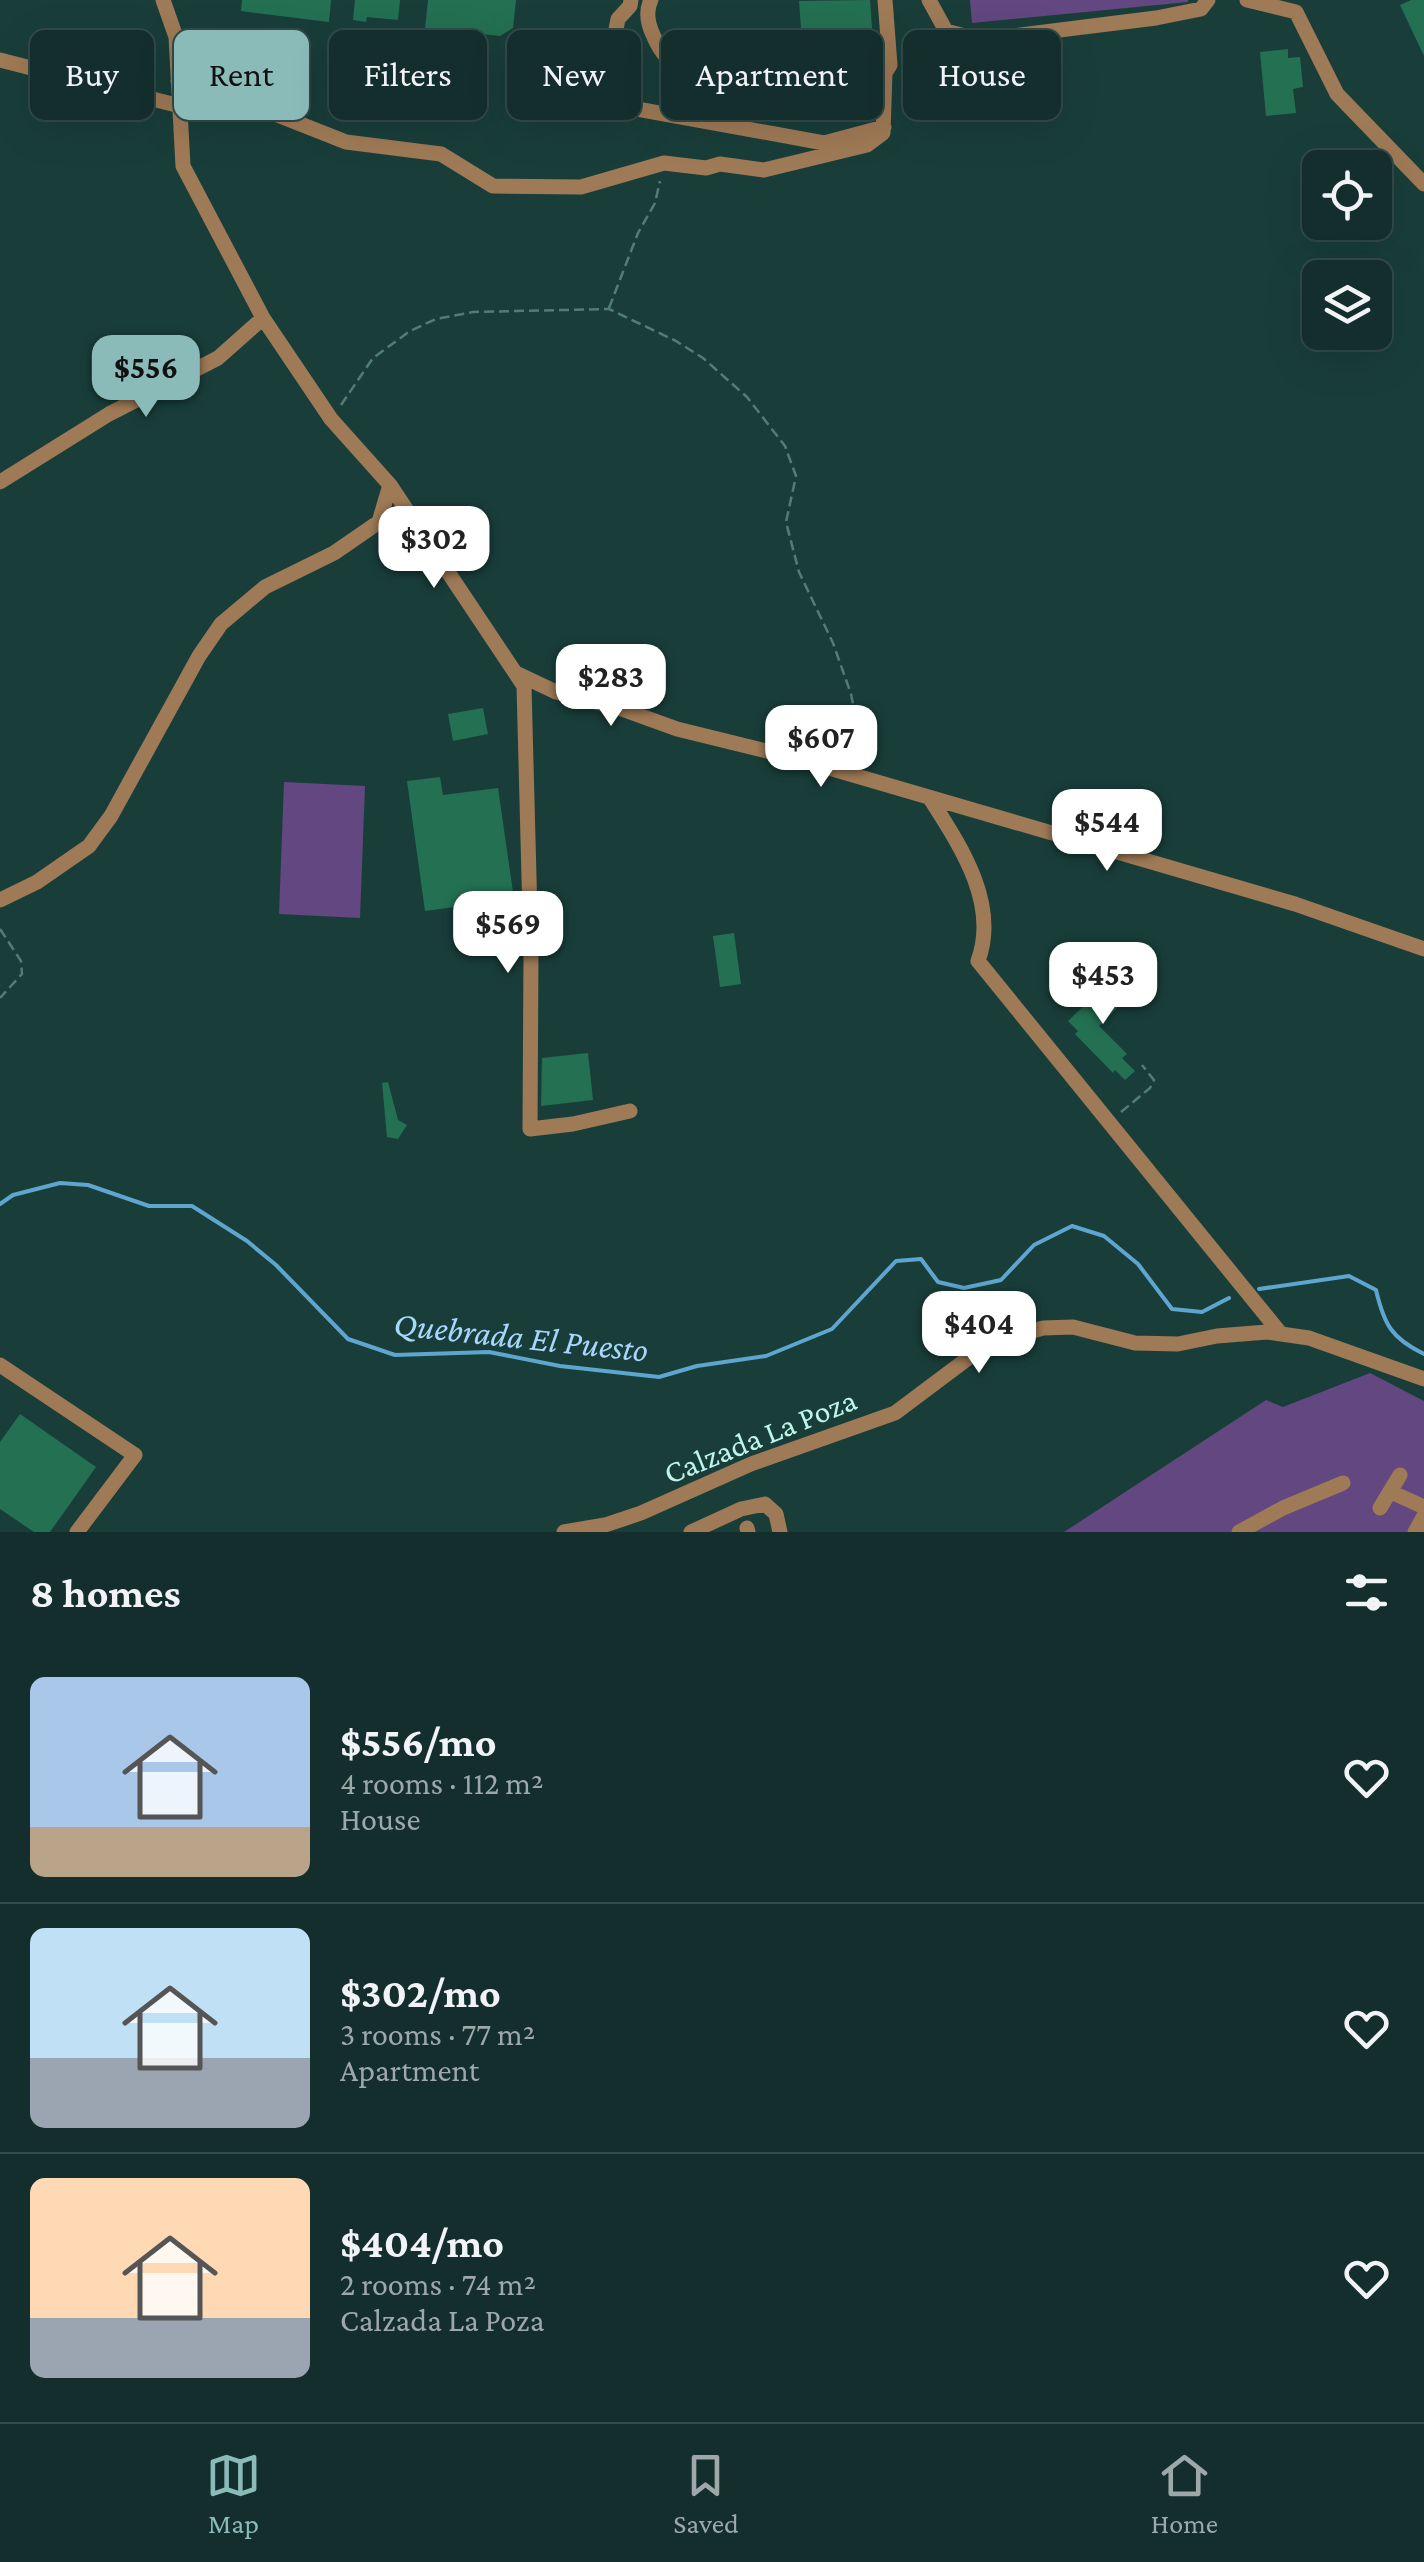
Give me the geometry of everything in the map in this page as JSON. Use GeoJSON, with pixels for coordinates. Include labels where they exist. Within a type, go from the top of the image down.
{"type":"FeatureCollection","features":[{"type":"Feature","properties":{"kind":"street"},"geometry":{"type":"LineString","coordinates":[[163,0],[174,32]]}},
{"type":"Feature","properties":{"kind":"street"},"geometry":{"type":"LineString","coordinates":[[291,120],[346,142],[440,154],[493,186],[581,187],[664,163],[764,170],[868,145],[883,133],[885,73],[890,65],[886,0]]}},
{"type":"Feature","properties":{"kind":"street"},"geometry":{"type":"LineString","coordinates":[[929,0],[946,31],[980,40],[1156,18],[1201,10],[1208,0]]}},
{"type":"Feature","properties":{"kind":"street"},"geometry":{"type":"LineString","coordinates":[[1247,0],[1296,12],[1337,94],[1424,184]]}},
{"type":"Feature","properties":{"kind":"street"},"geometry":{"type":"LineString","coordinates":[[884,127],[824,143],[615,105],[606,80],[618,19],[639,4],[662,55],[685,70],[779,76],[890,65]]}},
{"type":"Feature","properties":{"kind":"street"},"geometry":{"type":"LineString","coordinates":[[0,60],[174,104]]}},
{"type":"Feature","properties":{"kind":"street"},"geometry":{"type":"LineString","coordinates":[[181,120],[183,166],[264,318],[331,419],[390,485],[524,686],[531,954],[530,1129],[630,1111]]}},
{"type":"Feature","properties":{"kind":"street"},"geometry":{"type":"LineString","coordinates":[[0,482],[109,414],[218,358],[264,318]]}},
{"type":"Feature","properties":{"kind":"street"},"geometry":{"type":"LineString","coordinates":[[0,900],[38,882],[89,846],[111,816],[199,656],[221,624],[265,587],[334,554],[380,522],[390,485]]}},
{"type":"Feature","properties":{"kind":"street"},"geometry":{"type":"LineString","coordinates":[[515,672],[556,692],[619,708],[677,729],[1295,904],[1424,948]]}},
{"type":"Feature","properties":{"kind":"street"},"geometry":{"type":"LineString","coordinates":[[930,800],[974,874],[985,942],[978,962],[1282,1334]]}},
{"type":"Feature","properties":{"kind":"street","name":"Calzada La Poza"},"geometry":{"type":"LineString","coordinates":[[564,1532],[636,1524],[751,1464],[895,1413],[986,1344],[1043,1328],[1074,1327],[1135,1343],[1178,1344],[1217,1336],[1282,1334],[1309,1338],[1424,1379]]}},
{"type":"Feature","properties":{"kind":"street"},"geometry":{"type":"LineString","coordinates":[[0,1365],[135,1455],[77,1532]]}},
{"type":"Feature","properties":{"kind":"street"},"geometry":{"type":"LineString","coordinates":[[1380,1508],[1400,1475]]}},
{"type":"Feature","properties":{"kind":"street"},"geometry":{"type":"LineString","coordinates":[[1238,1532],[1344,1483]]}},
{"type":"Feature","properties":{"kind":"street"},"geometry":{"type":"LineString","coordinates":[[1391,1492],[1424,1507]]}},
{"type":"Feature","properties":{"kind":"street"},"geometry":{"type":"LineString","coordinates":[[691,1532],[742,1509],[765,1504],[776,1514],[780,1532]]}},
{"type":"Feature","properties":{"kind":"street"},"geometry":{"type":"LineString","coordinates":[[1415,1532],[1424,1516]]}},
{"type":"Feature","properties":{"kind":"path"},"geometry":{"type":"LineString","coordinates":[[608,309],[654,203],[664,163]]}},
{"type":"Feature","properties":{"kind":"path"},"geometry":{"type":"LineString","coordinates":[[331,419],[373,358],[410,331],[436,320],[473,312],[608,309],[676,340],[703,358],[747,397],[785,446],[796,476],[786,522],[799,572],[833,643],[851,694],[868,780]]}},
{"type":"Feature","properties":{"kind":"path"},"geometry":{"type":"LineString","coordinates":[[0,929],[20,961],[22,974],[0,998]]}},
{"type":"Feature","properties":{"kind":"path"},"geometry":{"type":"LineString","coordinates":[[1108,1122],[1150,1088],[1154,1080],[1142,1065]]}},
{"type":"Feature","properties":{"kind":"shaded area"},"geometry":{"type":"Polygon","coordinates":[[[970,0],[1188,0],[1188,2],[972,23],[970,0]]]}},
{"type":"Feature","properties":{"kind":"shaded area"},"geometry":{"type":"Polygon","coordinates":[[[284,782],[365,786],[360,918],[279,914],[284,782]]]}},
{"type":"Feature","properties":{"kind":"shaded area"},"geometry":{"type":"Polygon","coordinates":[[[1370,1373],[1424,1401],[1424,1532],[1064,1532],[1266,1400],[1283,1407],[1370,1373]]]}},
{"type":"Feature","properties":{"kind":"building"},"geometry":{"type":"Polygon","coordinates":[[[242,0],[331,0],[329,22],[241,11],[242,0]]]}},
{"type":"Feature","properties":{"kind":"building"},"geometry":{"type":"Polygon","coordinates":[[[355,0],[400,0],[398,20],[353,20],[355,0]]]}},
{"type":"Feature","properties":{"kind":"building"},"geometry":{"type":"Polygon","coordinates":[[[428,0],[516,0],[513,28],[500,36],[487,35],[487,30],[425,28],[428,0]]]}},
{"type":"Feature","properties":{"kind":"building"},"geometry":{"type":"Polygon","coordinates":[[[870,0],[872,30],[801,30],[799,1],[870,0]]]}},
{"type":"Feature","properties":{"kind":"building"},"geometry":{"type":"Polygon","coordinates":[[[1424,0],[1424,56],[1400,5],[1424,0]]]}},
{"type":"Feature","properties":{"kind":"building"},"geometry":{"type":"Polygon","coordinates":[[[1288,49],[1288,58],[1300,57],[1303,87],[1293,89],[1296,113],[1266,116],[1260,52],[1288,49]]]}},
{"type":"Feature","properties":{"kind":"building"},"geometry":{"type":"Polygon","coordinates":[[[483,708],[488,734],[453,741],[448,714],[483,708]]]}},
{"type":"Feature","properties":{"kind":"building"},"geometry":{"type":"Polygon","coordinates":[[[440,777],[443,795],[498,788],[514,899],[425,911],[407,781],[440,777]]]}},
{"type":"Feature","properties":{"kind":"building"},"geometry":{"type":"Polygon","coordinates":[[[734,933],[741,984],[720,987],[713,936],[734,933]]]}},
{"type":"Feature","properties":{"kind":"building"},"geometry":{"type":"Polygon","coordinates":[[[1121,977],[1131,987],[1122,996],[1125,1000],[1099,1026],[1127,1054],[1122,1058],[1135,1071],[1125,1080],[1075,1034],[1078,1031],[1068,1021],[1107,983],[1111,987],[1121,977]]]}},
{"type":"Feature","properties":{"kind":"building"},"geometry":{"type":"Polygon","coordinates":[[[588,1053],[593,1100],[541,1106],[542,1058],[588,1053]]]}},
{"type":"Feature","properties":{"kind":"building"},"geometry":{"type":"Polygon","coordinates":[[[388,1082],[398,1120],[407,1125],[398,1139],[387,1137],[382,1083],[388,1082]]]}},
{"type":"Feature","properties":{"kind":"building"},"geometry":{"type":"Polygon","coordinates":[[[20,1414],[96,1467],[50,1532],[34,1532],[0,1509],[0,1442],[20,1414]]]}},
{"type":"Feature","properties":{"kind":"waterway","name":"Quebrada El Puesto"},"geometry":{"type":"LineString","coordinates":[[0,1204],[13,1195],[60,1183],[88,1185],[149,1206],[192,1206],[276,1265],[348,1339],[395,1355],[489,1352],[560,1366],[659,1377],[697,1366],[766,1356],[832,1329],[896,1261],[921,1259],[938,1282],[964,1288],[1001,1280],[1034,1245],[1072,1226],[1104,1236],[1138,1264],[1172,1309],[1202,1312],[1229,1298]]}},
{"type":"Feature","properties":{"kind":"waterway","name":"Quebrada El Puesto"},"geometry":{"type":"LineString","coordinates":[[1259,1289],[1349,1276],[1376,1290],[1391,1329],[1424,1354]]}}]}
